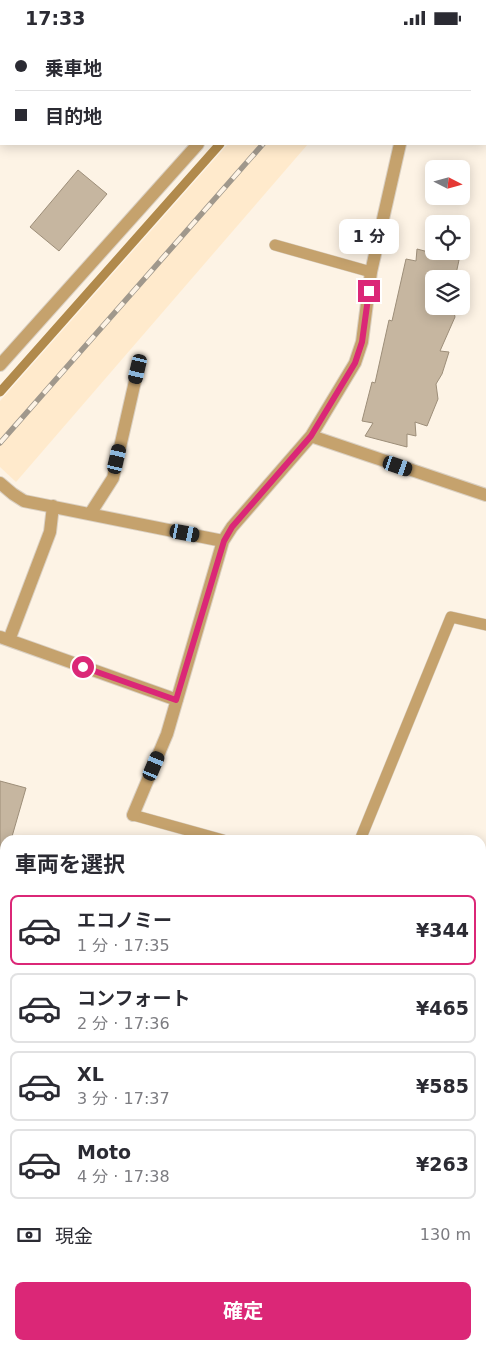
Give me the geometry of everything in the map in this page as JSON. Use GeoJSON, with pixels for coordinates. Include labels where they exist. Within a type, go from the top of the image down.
{"type":"FeatureCollection","features":[{"type":"Feature","properties":{"kind":"street"},"geometry":{"type":"LineString","coordinates":[[0,365],[197,145]]}},
{"type":"Feature","properties":{"kind":"street"},"geometry":{"type":"LineString","coordinates":[[133,815],[167,734],[224,541],[232,527],[311,436],[355,363],[360,349],[366,318],[371,272],[400,145]]}},
{"type":"Feature","properties":{"kind":"street"},"geometry":{"type":"LineString","coordinates":[[90,514],[112,477],[138,369]]}},
{"type":"Feature","properties":{"kind":"street"},"geometry":{"type":"LineString","coordinates":[[311,436],[486,495]]}},
{"type":"Feature","properties":{"kind":"street"},"geometry":{"type":"LineString","coordinates":[[0,483],[24,501],[224,541]]}},
{"type":"Feature","properties":{"kind":"street"},"geometry":{"type":"LineString","coordinates":[[53,506],[50,532],[4,639],[176,700]]}},
{"type":"Feature","properties":{"kind":"lane"},"geometry":{"type":"LineString","coordinates":[[276,245],[371,272]]}},
{"type":"Feature","properties":{"kind":"lane"},"geometry":{"type":"LineString","coordinates":[[362,835],[451,617],[486,625]]}},
{"type":"Feature","properties":{"kind":"lane"},"geometry":{"type":"LineString","coordinates":[[133,815],[205,835]]}},
{"type":"Feature","properties":{"kind":"shaded area"},"geometry":{"type":"Polygon","coordinates":[[[227,145],[307,145],[16,482],[0,467],[0,401],[227,145]]]}},
{"type":"Feature","properties":{"kind":"building"},"geometry":{"type":"Polygon","coordinates":[[[78,170],[107,194],[59,251],[30,227],[78,170]]]}},
{"type":"Feature","properties":{"kind":"building"},"geometry":{"type":"Polygon","coordinates":[[[417,249],[425,251],[425,260],[459,260],[457,270],[425,270],[425,315],[455,315],[455,317],[440,351],[449,352],[442,374],[436,384],[438,399],[427,426],[415,422],[416,436],[407,434],[407,447],[365,436],[373,423],[362,421],[372,382],[375,383],[389,320],[392,321],[406,259],[416,261],[417,249]]]}},
{"type":"Feature","properties":{"kind":"building"},"geometry":{"type":"Polygon","coordinates":[[[0,781],[26,788],[12,835],[0,835],[0,781]]]}},
{"type":"Feature","properties":{"kind":"waterway"},"geometry":{"type":"LineString","coordinates":[[0,392],[219,145]]}},
{"type":"Feature","properties":{"kind":"railway"},"geometry":{"type":"LineString","coordinates":[[0,443],[262,145]]}},
{"type":"Feature","properties":{"kind":"route"},"geometry":{"type":"LineString","coordinates":[[83,667],[176,700],[224,541],[232,527],[311,436],[355,363],[362,342],[369,291]]}}]}
